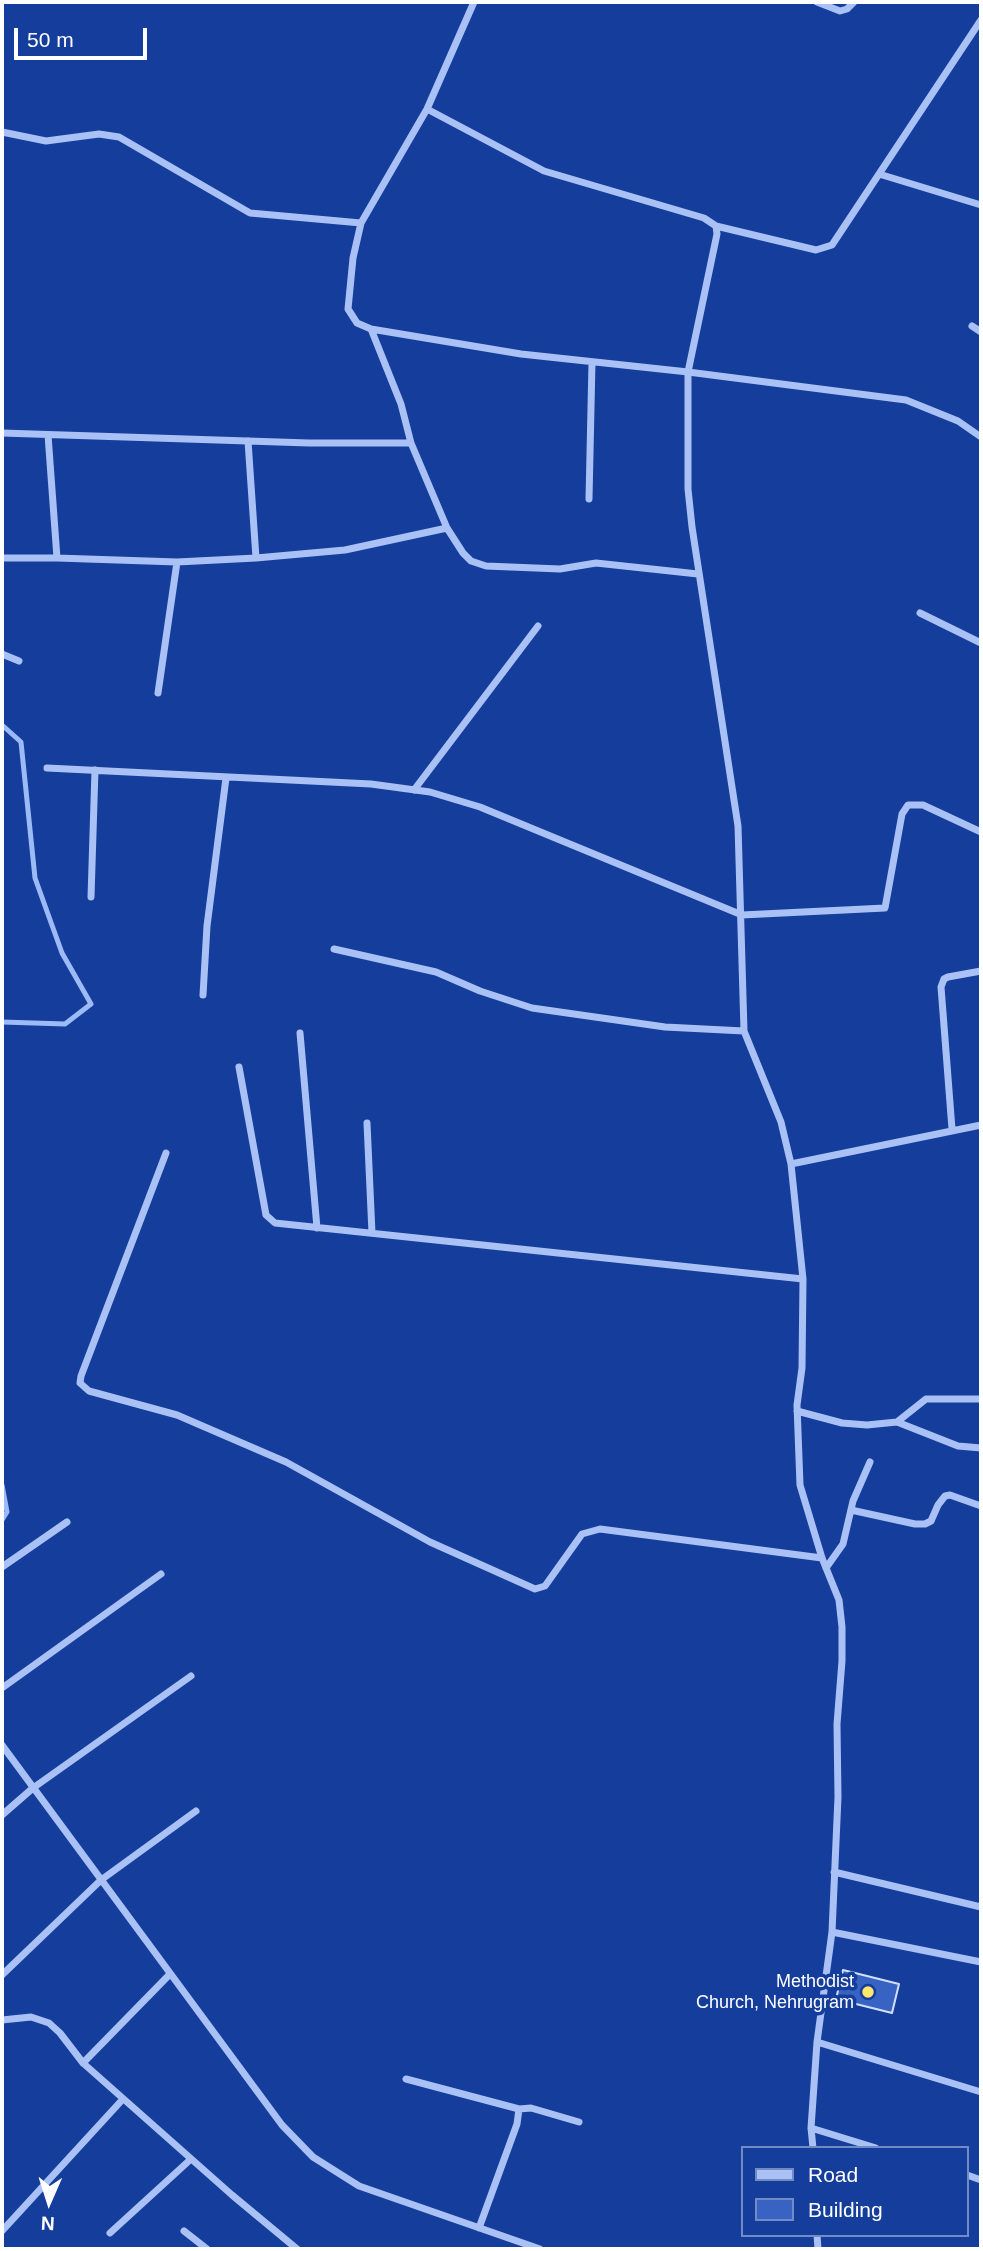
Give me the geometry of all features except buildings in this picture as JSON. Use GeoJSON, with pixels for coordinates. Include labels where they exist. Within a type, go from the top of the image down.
{"type":"FeatureCollection","features":[{"type":"Feature","properties":{"kind":"street"},"geometry":{"type":"LineString","coordinates":[[474,2],[427,109],[361,223],[354,250],[348,309],[357,323],[371,329],[522,354],[906,400],[958,421],[981,437]]}},
{"type":"Feature","properties":{"kind":"street"},"geometry":{"type":"LineString","coordinates":[[817,2],[840,11],[847,9],[854,2]]}},
{"type":"Feature","properties":{"kind":"street"},"geometry":{"type":"LineString","coordinates":[[427,109],[544,171],[704,218],[716,226],[816,250],[827,248],[836,241],[981,20]]}},
{"type":"Feature","properties":{"kind":"street"},"geometry":{"type":"LineString","coordinates":[[2,132],[46,141],[99,134],[118,137],[250,213],[361,223]]}},
{"type":"Feature","properties":{"kind":"street"},"geometry":{"type":"LineString","coordinates":[[879,174],[981,205]]}},
{"type":"Feature","properties":{"kind":"street"},"geometry":{"type":"LineString","coordinates":[[716,226],[718,234],[688,372],[688,489],[698,574],[738,826],[744,1031],[777,1112],[792,1164],[803,1279],[802,1368],[797,1411],[800,1485],[822,1558],[839,1600],[842,1627],[832,1932],[817,2042],[811,2128],[813,2146]]}},
{"type":"Feature","properties":{"kind":"street"},"geometry":{"type":"LineString","coordinates":[[972,326],[981,332]]}},
{"type":"Feature","properties":{"kind":"street"},"geometry":{"type":"LineString","coordinates":[[371,329],[401,404],[411,443],[447,528],[471,561],[486,566],[560,569],[596,563],[698,574]]}},
{"type":"Feature","properties":{"kind":"street"},"geometry":{"type":"LineString","coordinates":[[589,499],[592,362]]}},
{"type":"Feature","properties":{"kind":"street"},"geometry":{"type":"LineString","coordinates":[[2,433],[411,443]]}},
{"type":"Feature","properties":{"kind":"street"},"geometry":{"type":"LineString","coordinates":[[48,435],[57,558]]}},
{"type":"Feature","properties":{"kind":"street"},"geometry":{"type":"LineString","coordinates":[[248,441],[256,558]]}},
{"type":"Feature","properties":{"kind":"street"},"geometry":{"type":"LineString","coordinates":[[2,558],[177,562],[256,558],[345,550],[447,528]]}},
{"type":"Feature","properties":{"kind":"street"},"geometry":{"type":"LineString","coordinates":[[158,693],[177,562]]}},
{"type":"Feature","properties":{"kind":"street"},"geometry":{"type":"LineString","coordinates":[[920,612],[981,643]]}},
{"type":"Feature","properties":{"kind":"street"},"geometry":{"type":"LineString","coordinates":[[414,790],[538,626]]}},
{"type":"Feature","properties":{"kind":"street"},"geometry":{"type":"LineString","coordinates":[[2,654],[19,661]]}},
{"type":"Feature","properties":{"kind":"street"},"geometry":{"type":"LineString","coordinates":[[47,768],[371,784],[414,790],[480,807],[742,915],[885,908],[902,814],[908,804],[923,805],[981,832]]}},
{"type":"Feature","properties":{"kind":"street"},"geometry":{"type":"LineString","coordinates":[[91,897],[94,770]]}},
{"type":"Feature","properties":{"kind":"street"},"geometry":{"type":"LineString","coordinates":[[204,995],[207,926],[226,778]]}},
{"type":"Feature","properties":{"kind":"street"},"geometry":{"type":"LineString","coordinates":[[334,949],[436,972],[480,991],[532,1008],[665,1027],[744,1031]]}},
{"type":"Feature","properties":{"kind":"street"},"geometry":{"type":"LineString","coordinates":[[951,1129],[942,982],[955,975],[981,971]]}},
{"type":"Feature","properties":{"kind":"street"},"geometry":{"type":"LineString","coordinates":[[300,1033],[317,1228]]}},
{"type":"Feature","properties":{"kind":"street"},"geometry":{"type":"LineString","coordinates":[[239,1067],[266,1215],[281,1225],[803,1279]]}},
{"type":"Feature","properties":{"kind":"street"},"geometry":{"type":"LineString","coordinates":[[367,1123],[372,1233]]}},
{"type":"Feature","properties":{"kind":"street"},"geometry":{"type":"LineString","coordinates":[[792,1164],[951,1129],[981,1125]]}},
{"type":"Feature","properties":{"kind":"street"},"geometry":{"type":"LineString","coordinates":[[166,1153],[81,1376],[80,1383],[89,1391],[177,1415],[286,1462],[430,1542],[535,1589],[545,1587],[582,1534],[600,1529],[822,1558]]}},
{"type":"Feature","properties":{"kind":"street"},"geometry":{"type":"LineString","coordinates":[[897,1422],[926,1399],[981,1399]]}},
{"type":"Feature","properties":{"kind":"street"},"geometry":{"type":"LineString","coordinates":[[797,1411],[854,1425],[897,1422],[958,1446],[981,1448]]}},
{"type":"Feature","properties":{"kind":"street"},"geometry":{"type":"LineString","coordinates":[[826,1568],[842,1544],[851,1510],[870,1462]]}},
{"type":"Feature","properties":{"kind":"street"},"geometry":{"type":"LineString","coordinates":[[851,1510],[925,1524],[931,1521],[945,1496],[981,1506]]}},
{"type":"Feature","properties":{"kind":"street"},"geometry":{"type":"LineString","coordinates":[[2,1567],[67,1522]]}},
{"type":"Feature","properties":{"kind":"street"},"geometry":{"type":"LineString","coordinates":[[2,1688],[161,1574]]}},
{"type":"Feature","properties":{"kind":"street"},"geometry":{"type":"LineString","coordinates":[[2,1815],[33,1788],[191,1676]]}},
{"type":"Feature","properties":{"kind":"street"},"geometry":{"type":"LineString","coordinates":[[2,1745],[282,2125],[313,2157],[359,2186],[540,2249]]}},
{"type":"Feature","properties":{"kind":"street"},"geometry":{"type":"LineString","coordinates":[[2,1975],[102,1880],[197,1811]]}},
{"type":"Feature","properties":{"kind":"street"},"geometry":{"type":"LineString","coordinates":[[834,1872],[981,1907]]}},
{"type":"Feature","properties":{"kind":"street"},"geometry":{"type":"LineString","coordinates":[[832,1932],[981,1962]]}},
{"type":"Feature","properties":{"kind":"street"},"geometry":{"type":"LineString","coordinates":[[83,2063],[170,1974]]}},
{"type":"Feature","properties":{"kind":"street"},"geometry":{"type":"LineString","coordinates":[[2,2021],[31,2017],[48,2023],[60,2033],[83,2063],[297,2249]]}},
{"type":"Feature","properties":{"kind":"street"},"geometry":{"type":"LineString","coordinates":[[817,2042],[981,2092]]}},
{"type":"Feature","properties":{"kind":"street"},"geometry":{"type":"LineString","coordinates":[[406,2079],[579,2122]]}},
{"type":"Feature","properties":{"kind":"street"},"geometry":{"type":"LineString","coordinates":[[2,2231],[123,2099]]}},
{"type":"Feature","properties":{"kind":"street"},"geometry":{"type":"LineString","coordinates":[[479,2228],[517,2124],[519,2109]]}},
{"type":"Feature","properties":{"kind":"street"},"geometry":{"type":"LineString","coordinates":[[811,2128],[870,2146]]}},
{"type":"Feature","properties":{"kind":"street"},"geometry":{"type":"LineString","coordinates":[[110,2233],[191,2158]]}},
{"type":"Feature","properties":{"kind":"street"},"geometry":{"type":"LineString","coordinates":[[184,2231],[207,2249]]}},
{"type":"Feature","properties":{"kind":"waterway"},"geometry":{"type":"LineString","coordinates":[[2,725],[21,742],[35,878],[62,953],[91,1004],[65,1024],[2,1022]]}},
{"type":"Feature","properties":{"kind":"waterway"},"geometry":{"type":"LineString","coordinates":[[2,1485],[7,1512],[2,1520]]}},
{"type":"Feature","properties":{"kind":"place","name":"Methodist Church, Nehrugram"},"geometry":{"type":"Point","coordinates":[868,1992]}}]}
